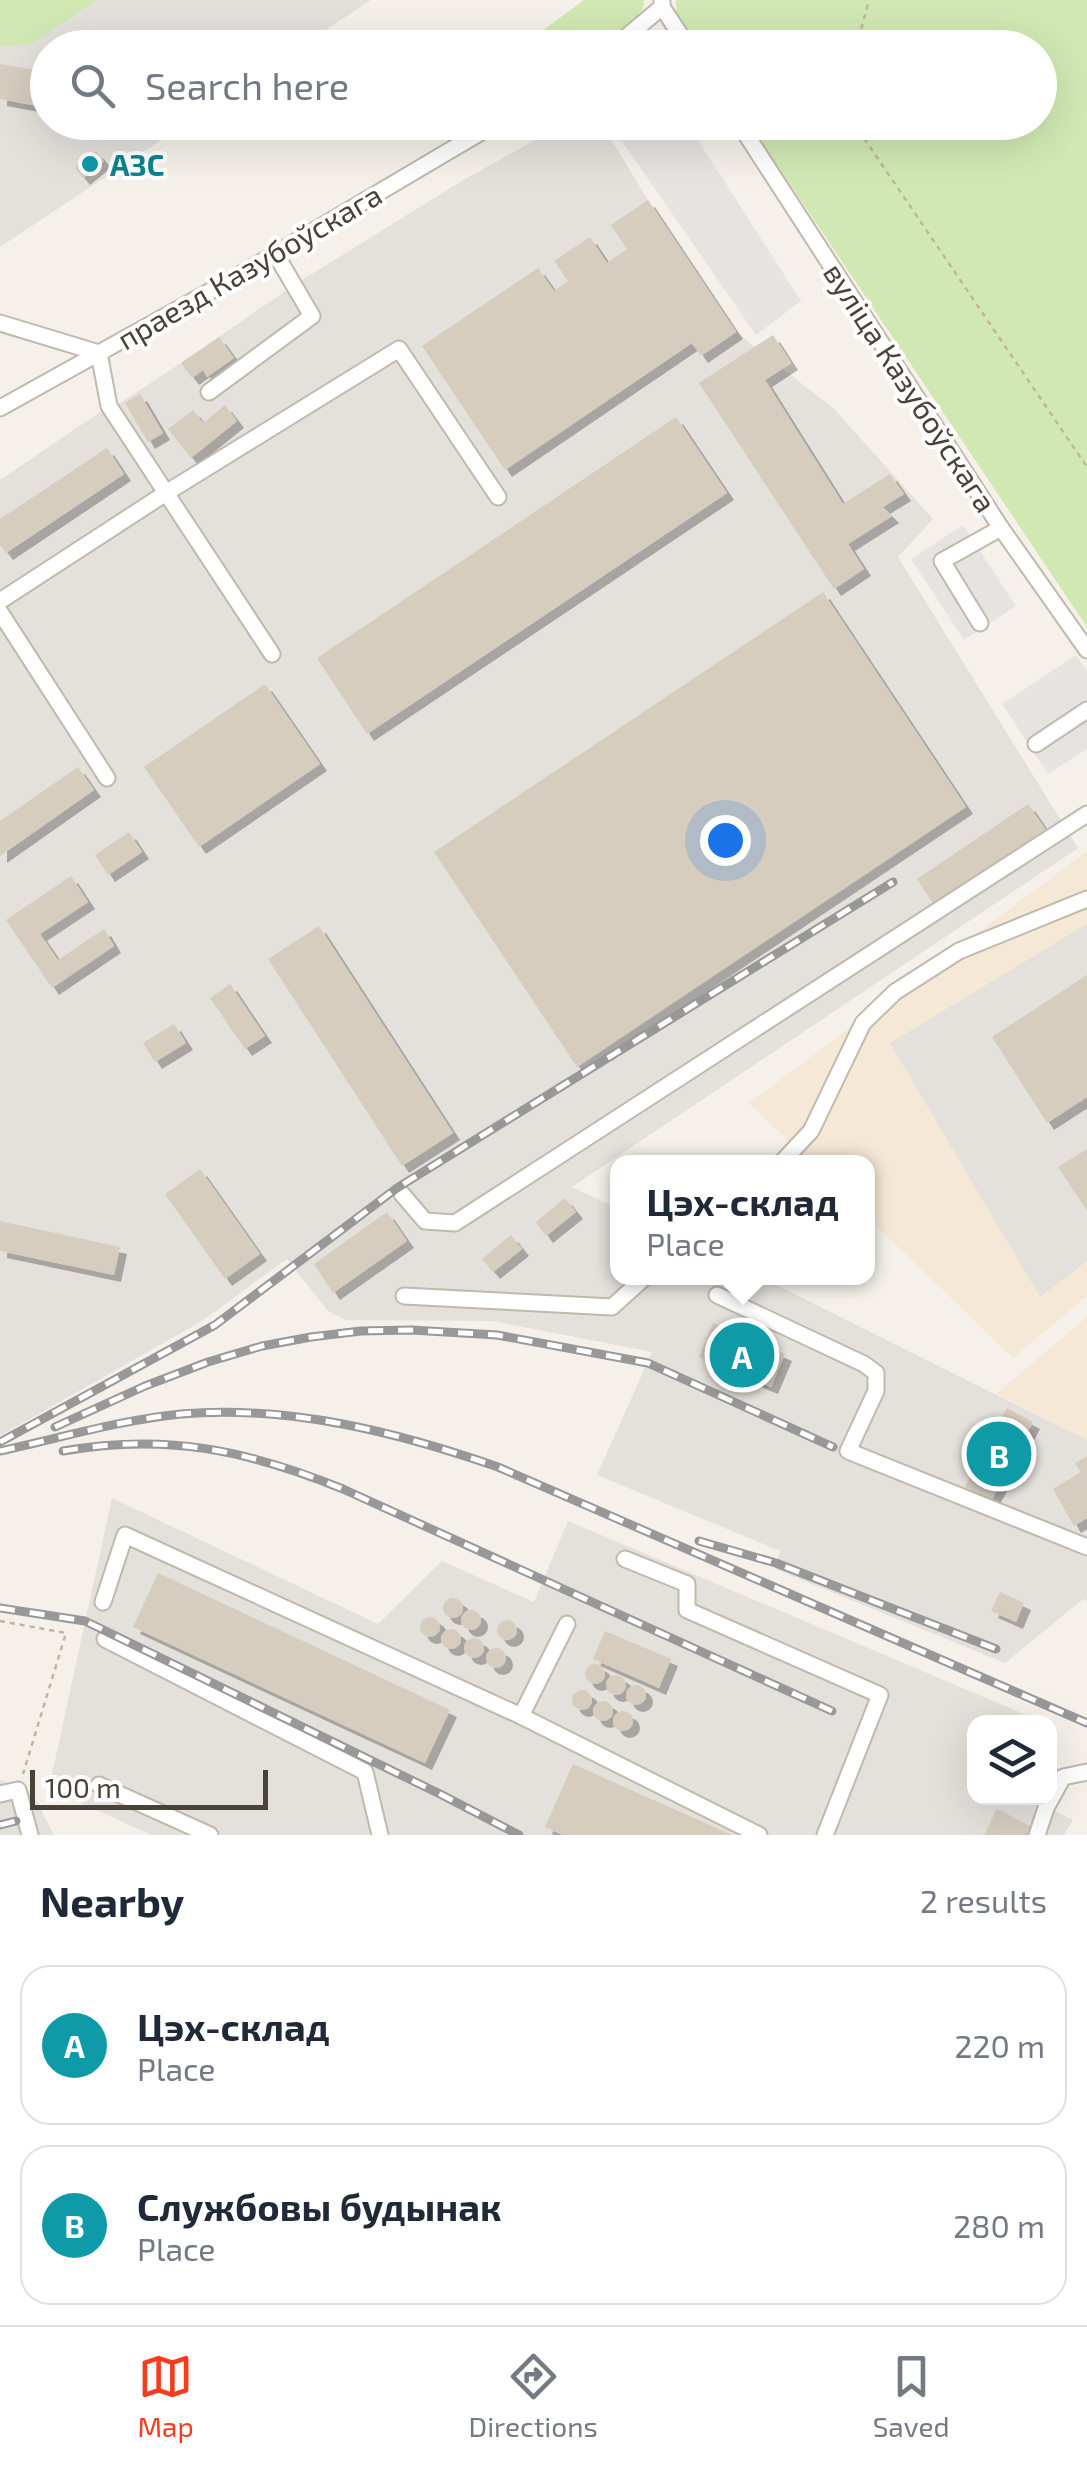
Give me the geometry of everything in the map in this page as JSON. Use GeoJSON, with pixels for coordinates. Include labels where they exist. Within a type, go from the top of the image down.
{"type":"FeatureCollection","features":[{"type":"Feature","properties":{"kind":"street"},"geometry":{"type":"LineString","coordinates":[[634,30],[662,4],[677,30]]}},
{"type":"Feature","properties":{"kind":"street","name":"праезд Казубоўскага"},"geometry":{"type":"LineString","coordinates":[[0,408],[467,140]]}},
{"type":"Feature","properties":{"kind":"street","name":"вуліца Казубоўскага"},"geometry":{"type":"LineString","coordinates":[[750,140],[1001,528],[1087,650]]}},
{"type":"Feature","properties":{"kind":"street"},"geometry":{"type":"LineString","coordinates":[[209,392],[312,316],[274,254]]}},
{"type":"Feature","properties":{"kind":"street"},"geometry":{"type":"LineString","coordinates":[[0,324],[99,352],[110,406],[272,654]]}},
{"type":"Feature","properties":{"kind":"street"},"geometry":{"type":"LineString","coordinates":[[0,601],[400,349],[498,497]]}},
{"type":"Feature","properties":{"kind":"street"},"geometry":{"type":"LineString","coordinates":[[980,623],[942,561],[1001,528]]}},
{"type":"Feature","properties":{"kind":"street"},"geometry":{"type":"LineString","coordinates":[[0,612],[107,778]]}},
{"type":"Feature","properties":{"kind":"street"},"geometry":{"type":"LineString","coordinates":[[1036,744],[1087,710]]}},
{"type":"Feature","properties":{"kind":"street"},"geometry":{"type":"LineString","coordinates":[[402,1194],[425,1222],[455,1223],[1087,814]]}},
{"type":"Feature","properties":{"kind":"street"},"geometry":{"type":"LineString","coordinates":[[789,1155],[811,1132],[863,1022],[895,992],[959,951],[1087,899]]}},
{"type":"Feature","properties":{"kind":"street"},"geometry":{"type":"LineString","coordinates":[[404,1296],[612,1307],[636,1285]]}},
{"type":"Feature","properties":{"kind":"street"},"geometry":{"type":"LineString","coordinates":[[718,1295],[876,1373],[876,1391],[848,1451],[1087,1547]]}},
{"type":"Feature","properties":{"kind":"street"},"geometry":{"type":"LineString","coordinates":[[104,1602],[125,1535],[521,1716],[759,1835]]}},
{"type":"Feature","properties":{"kind":"street"},"geometry":{"type":"LineString","coordinates":[[626,1559],[688,1584],[687,1610],[880,1695],[825,1835]]}},
{"type":"Feature","properties":{"kind":"street"},"geometry":{"type":"LineString","coordinates":[[521,1716],[567,1624]]}},
{"type":"Feature","properties":{"kind":"street"},"geometry":{"type":"LineString","coordinates":[[104,1639],[366,1772],[380,1835]]}},
{"type":"Feature","properties":{"kind":"street"},"geometry":{"type":"LineString","coordinates":[[1036,1835],[1064,1777],[1087,1772]]}},
{"type":"Feature","properties":{"kind":"street"},"geometry":{"type":"LineString","coordinates":[[99,1785],[210,1835]]}},
{"type":"Feature","properties":{"kind":"street"},"geometry":{"type":"LineString","coordinates":[[0,1794],[18,1790],[30,1835]]}},
{"type":"Feature","properties":{"kind":"path"},"geometry":{"type":"LineString","coordinates":[[860,30],[868,0]]}},
{"type":"Feature","properties":{"kind":"path"},"geometry":{"type":"LineString","coordinates":[[865,140],[1087,467]]}},
{"type":"Feature","properties":{"kind":"path"},"geometry":{"type":"LineString","coordinates":[[0,1621],[66,1634],[18,1790]]}},
{"type":"Feature","properties":{"kind":"shaded area"},"geometry":{"type":"Polygon","coordinates":[[[0,0],[371,0],[326,30],[30,30],[30,140],[161,140],[0,247],[0,0]]]}},
{"type":"Feature","properties":{"kind":"shaded area"},"geometry":{"type":"Polygon","coordinates":[[[535,140],[611,140],[736,332],[834,409],[933,519],[898,557],[1078,848],[620,1155],[610,1155],[610,1162],[572,1187],[610,1205],[610,1285],[777,1285],[1087,1440],[1087,1601],[1083,1599],[1005,1663],[775,1569],[780,1551],[597,1475],[652,1352],[493,1321],[346,1320],[328,1311],[287,1259],[202,1321],[0,1436],[0,480],[294,285],[535,140]]]}},
{"type":"Feature","properties":{"kind":"shaded area"},"geometry":{"type":"Polygon","coordinates":[[[621,140],[698,140],[801,301],[756,335],[621,140]]]}},
{"type":"Feature","properties":{"kind":"shaded area"},"geometry":{"type":"Polygon","coordinates":[[[963,525],[1016,606],[964,640],[911,559],[963,525]]]}},
{"type":"Feature","properties":{"kind":"shaded area"},"geometry":{"type":"Polygon","coordinates":[[[1076,655],[1087,671],[1087,749],[1048,774],[1002,704],[1076,655]]]}},
{"type":"Feature","properties":{"kind":"shaded area"},"geometry":{"type":"Polygon","coordinates":[[[1087,851],[1087,1296],[1013,1358],[875,1225],[875,1155],[803,1155],[749,1103],[1087,851]]]}},
{"type":"Feature","properties":{"kind":"shaded area"},"geometry":{"type":"Polygon","coordinates":[[[1087,924],[1087,1261],[1040,1297],[890,1043],[1087,924]]]}},
{"type":"Feature","properties":{"kind":"shaded area"},"geometry":{"type":"Polygon","coordinates":[[[1087,1317],[1087,1440],[996,1394],[1087,1317]]]}},
{"type":"Feature","properties":{"kind":"shaded area"},"geometry":{"type":"Polygon","coordinates":[[[112,1498],[378,1624],[442,1561],[534,1602],[568,1521],[1026,1715],[967,1715],[967,1805],[1042,1805],[1073,1820],[1064,1835],[151,1835],[49,1788],[112,1498]]]}},
{"type":"Feature","properties":{"kind":"shaded area"},"geometry":{"type":"Polygon","coordinates":[[[0,1780],[32,1792],[54,1835],[0,1835],[0,1780]]]}},
{"type":"Feature","properties":{"kind":"green space"},"geometry":{"type":"Polygon","coordinates":[[[0,0],[97,0],[51,30],[30,30],[30,44],[0,47],[0,0]]]}},
{"type":"Feature","properties":{"kind":"green space"},"geometry":{"type":"Polygon","coordinates":[[[584,0],[644,0],[643,9],[624,30],[543,30],[584,0]]]}},
{"type":"Feature","properties":{"kind":"green space"},"geometry":{"type":"Polygon","coordinates":[[[676,0],[1087,0],[1087,627],[760,140],[1057,140],[1057,30],[688,30],[676,13],[676,0]]]}},
{"type":"Feature","properties":{"kind":"building"},"geometry":{"type":"Polygon","coordinates":[[[0,64],[30,69],[30,105],[0,99],[0,64]]]}},
{"type":"Feature","properties":{"kind":"building","name":"АЗС"},"geometry":{"type":"Polygon","coordinates":[[[96,151],[104,161],[83,178],[75,168],[96,151]]]}},
{"type":"Feature","properties":{"kind":"building"},"geometry":{"type":"Polygon","coordinates":[[[648,200],[736,332],[701,356],[692,343],[505,470],[422,346],[538,268],[554,291],[568,281],[554,261],[590,237],[607,263],[627,249],[611,225],[648,200]]]}},
{"type":"Feature","properties":{"kind":"building"},"geometry":{"type":"Polygon","coordinates":[[[773,335],[791,363],[765,380],[843,504],[890,474],[904,494],[883,507],[892,516],[848,544],[864,569],[834,589],[699,383],[773,335]]]}},
{"type":"Feature","properties":{"kind":"building"},"geometry":{"type":"Polygon","coordinates":[[[219,337],[234,358],[207,377],[203,370],[192,378],[181,363],[219,337]]]}},
{"type":"Feature","properties":{"kind":"building"},"geometry":{"type":"Polygon","coordinates":[[[140,394],[163,433],[148,442],[125,403],[140,394]]]}},
{"type":"Feature","properties":{"kind":"building"},"geometry":{"type":"Polygon","coordinates":[[[225,405],[237,421],[191,458],[168,429],[193,410],[203,423],[225,405]]]}},
{"type":"Feature","properties":{"kind":"building"},"geometry":{"type":"Polygon","coordinates":[[[676,417],[727,493],[367,734],[317,658],[676,417]]]}},
{"type":"Feature","properties":{"kind":"building"},"geometry":{"type":"Polygon","coordinates":[[[107,448],[124,474],[6,553],[0,545],[0,519],[107,448]]]}},
{"type":"Feature","properties":{"kind":"building"},"geometry":{"type":"Polygon","coordinates":[[[823,592],[966,807],[577,1067],[434,852],[823,592]]]}},
{"type":"Feature","properties":{"kind":"building"},"geometry":{"type":"Polygon","coordinates":[[[265,684],[320,764],[199,847],[144,767],[265,684]]]}},
{"type":"Feature","properties":{"kind":"building"},"geometry":{"type":"Polygon","coordinates":[[[78,767],[94,790],[0,856],[0,821],[78,767]]]}},
{"type":"Feature","properties":{"kind":"building"},"geometry":{"type":"Polygon","coordinates":[[[1028,804],[1048,833],[936,908],[917,879],[1028,804]]]}},
{"type":"Feature","properties":{"kind":"building"},"geometry":{"type":"Polygon","coordinates":[[[129,832],[142,852],[108,875],[95,855],[129,832]]]}},
{"type":"Feature","properties":{"kind":"building"},"geometry":{"type":"Polygon","coordinates":[[[71,876],[88,902],[40,934],[58,960],[104,929],[114,946],[52,988],[6,920],[71,876]]]}},
{"type":"Feature","properties":{"kind":"building"},"geometry":{"type":"Polygon","coordinates":[[[319,926],[453,1133],[402,1166],[268,959],[319,926]]]}},
{"type":"Feature","properties":{"kind":"building"},"geometry":{"type":"Polygon","coordinates":[[[1087,975],[1087,1097],[1047,1123],[992,1037],[1087,975]]]}},
{"type":"Feature","properties":{"kind":"building"},"geometry":{"type":"Polygon","coordinates":[[[230,984],[265,1036],[245,1049],[210,998],[230,984]]]}},
{"type":"Feature","properties":{"kind":"building"},"geometry":{"type":"Polygon","coordinates":[[[174,1024],[186,1043],[155,1062],[143,1043],[174,1024]]]}},
{"type":"Feature","properties":{"kind":"building"},"geometry":{"type":"Polygon","coordinates":[[[1087,1149],[1087,1211],[1058,1167],[1087,1149]]]}},
{"type":"Feature","properties":{"kind":"building"},"geometry":{"type":"Polygon","coordinates":[[[200,1169],[260,1254],[225,1279],[165,1194],[200,1169]]]}},
{"type":"Feature","properties":{"kind":"building"},"geometry":{"type":"Polygon","coordinates":[[[565,1198],[576,1212],[546,1236],[536,1222],[565,1198]]]}},
{"type":"Feature","properties":{"kind":"building"},"geometry":{"type":"Polygon","coordinates":[[[387,1212],[407,1241],[333,1293],[314,1264],[387,1212]]]}},
{"type":"Feature","properties":{"kind":"building"},"geometry":{"type":"Polygon","coordinates":[[[0,1221],[120,1247],[114,1275],[0,1251],[0,1221]]]}},
{"type":"Feature","properties":{"kind":"building"},"geometry":{"type":"Polygon","coordinates":[[[511,1235],[522,1249],[493,1272],[482,1259],[511,1235]]]}},
{"type":"Feature","properties":{"kind":"building"},"geometry":{"type":"Polygon","coordinates":[[[713,1323],[785,1354],[771,1387],[699,1357],[713,1323]]]}},
{"type":"Feature","properties":{"kind":"building"},"geometry":{"type":"Polygon","coordinates":[[[1007,1408],[1033,1422],[991,1501],[965,1487],[1007,1408]]]}},
{"type":"Feature","properties":{"kind":"building"},"geometry":{"type":"Polygon","coordinates":[[[1087,1456],[1087,1518],[1074,1526],[1053,1489],[1081,1472],[1075,1463],[1087,1456]]]}},
{"type":"Feature","properties":{"kind":"building"},"geometry":{"type":"Polygon","coordinates":[[[158,1573],[450,1710],[425,1763],[133,1627],[158,1573]]]}},
{"type":"Feature","properties":{"kind":"building"},"geometry":{"type":"Polygon","coordinates":[[[1000,1592],[1024,1603],[1016,1622],[991,1611],[1000,1592]]]}},
{"type":"Feature","properties":{"kind":"building"},"geometry":{"type":"Polygon","coordinates":[[[453,1598],[463,1608],[453,1618],[443,1608],[453,1598]]]}},
{"type":"Feature","properties":{"kind":"building"},"geometry":{"type":"Polygon","coordinates":[[[471,1610],[481,1620],[471,1630],[461,1620],[471,1610]]]}},
{"type":"Feature","properties":{"kind":"building"},"geometry":{"type":"Polygon","coordinates":[[[430,1617],[440,1627],[430,1637],[420,1627],[430,1617]]]}},
{"type":"Feature","properties":{"kind":"building"},"geometry":{"type":"Polygon","coordinates":[[[507,1620],[517,1630],[507,1640],[497,1630],[507,1620]]]}},
{"type":"Feature","properties":{"kind":"building"},"geometry":{"type":"Polygon","coordinates":[[[451,1629],[461,1639],[451,1649],[441,1639],[451,1629]]]}},
{"type":"Feature","properties":{"kind":"building"},"geometry":{"type":"Polygon","coordinates":[[[605,1631],[671,1659],[659,1688],[593,1659],[605,1631]]]}},
{"type":"Feature","properties":{"kind":"building"},"geometry":{"type":"Polygon","coordinates":[[[474,1638],[484,1648],[474,1658],[464,1648],[474,1638]]]}},
{"type":"Feature","properties":{"kind":"building"},"geometry":{"type":"Polygon","coordinates":[[[496,1648],[506,1658],[496,1668],[486,1658],[496,1648]]]}},
{"type":"Feature","properties":{"kind":"building"},"geometry":{"type":"Polygon","coordinates":[[[595,1664],[605,1674],[595,1684],[585,1674],[595,1664]]]}},
{"type":"Feature","properties":{"kind":"building"},"geometry":{"type":"Polygon","coordinates":[[[616,1675],[626,1685],[616,1695],[606,1685],[616,1675]]]}},
{"type":"Feature","properties":{"kind":"building"},"geometry":{"type":"Polygon","coordinates":[[[636,1685],[646,1695],[636,1705],[626,1695],[636,1685]]]}},
{"type":"Feature","properties":{"kind":"building"},"geometry":{"type":"Polygon","coordinates":[[[582,1690],[592,1700],[582,1710],[572,1700],[582,1690]]]}},
{"type":"Feature","properties":{"kind":"building"},"geometry":{"type":"Polygon","coordinates":[[[603,1701],[613,1711],[603,1721],[593,1711],[603,1701]]]}},
{"type":"Feature","properties":{"kind":"building"},"geometry":{"type":"Polygon","coordinates":[[[623,1711],[633,1721],[623,1731],[613,1721],[623,1711]]]}},
{"type":"Feature","properties":{"kind":"building"},"geometry":{"type":"Polygon","coordinates":[[[573,1764],[732,1835],[563,1835],[545,1827],[573,1764]]]}},
{"type":"Feature","properties":{"kind":"building"},"geometry":{"type":"Polygon","coordinates":[[[997,1809],[1032,1827],[1028,1835],[984,1835],[997,1809]]]}},
{"type":"Feature","properties":{"kind":"railway"},"geometry":{"type":"LineString","coordinates":[[0,1442],[215,1325],[397,1188],[893,882]]}},
{"type":"Feature","properties":{"kind":"railway"},"geometry":{"type":"LineString","coordinates":[[55,1427],[145,1386],[262,1346],[361,1331],[411,1330],[497,1335],[648,1363],[833,1447]]}},
{"type":"Feature","properties":{"kind":"railway"},"geometry":{"type":"LineString","coordinates":[[0,1451],[181,1414],[262,1414],[382,1432],[498,1467],[1087,1723]]}},
{"type":"Feature","properties":{"kind":"railway"},"geometry":{"type":"LineString","coordinates":[[63,1451],[172,1445],[239,1455],[308,1475],[832,1711]]}},
{"type":"Feature","properties":{"kind":"railway"},"geometry":{"type":"LineString","coordinates":[[699,1541],[776,1563],[996,1649]]}},
{"type":"Feature","properties":{"kind":"railway"},"geometry":{"type":"LineString","coordinates":[[0,1608],[85,1621],[519,1835]]}},
{"type":"Feature","properties":{"kind":"railway"},"geometry":{"type":"LineString","coordinates":[[0,1825],[16,1821]]}},
{"type":"Feature","properties":{"kind":"place","name":"АЗС"},"geometry":{"type":"Point","coordinates":[90,164]}},
{"type":"Feature","properties":{"kind":"place","name":"Цэх-склад"},"geometry":{"type":"Point","coordinates":[742,1355]}},
{"type":"Feature","properties":{"kind":"place","name":"Службовы будынак"},"geometry":{"type":"Point","coordinates":[999,1454]}}]}
